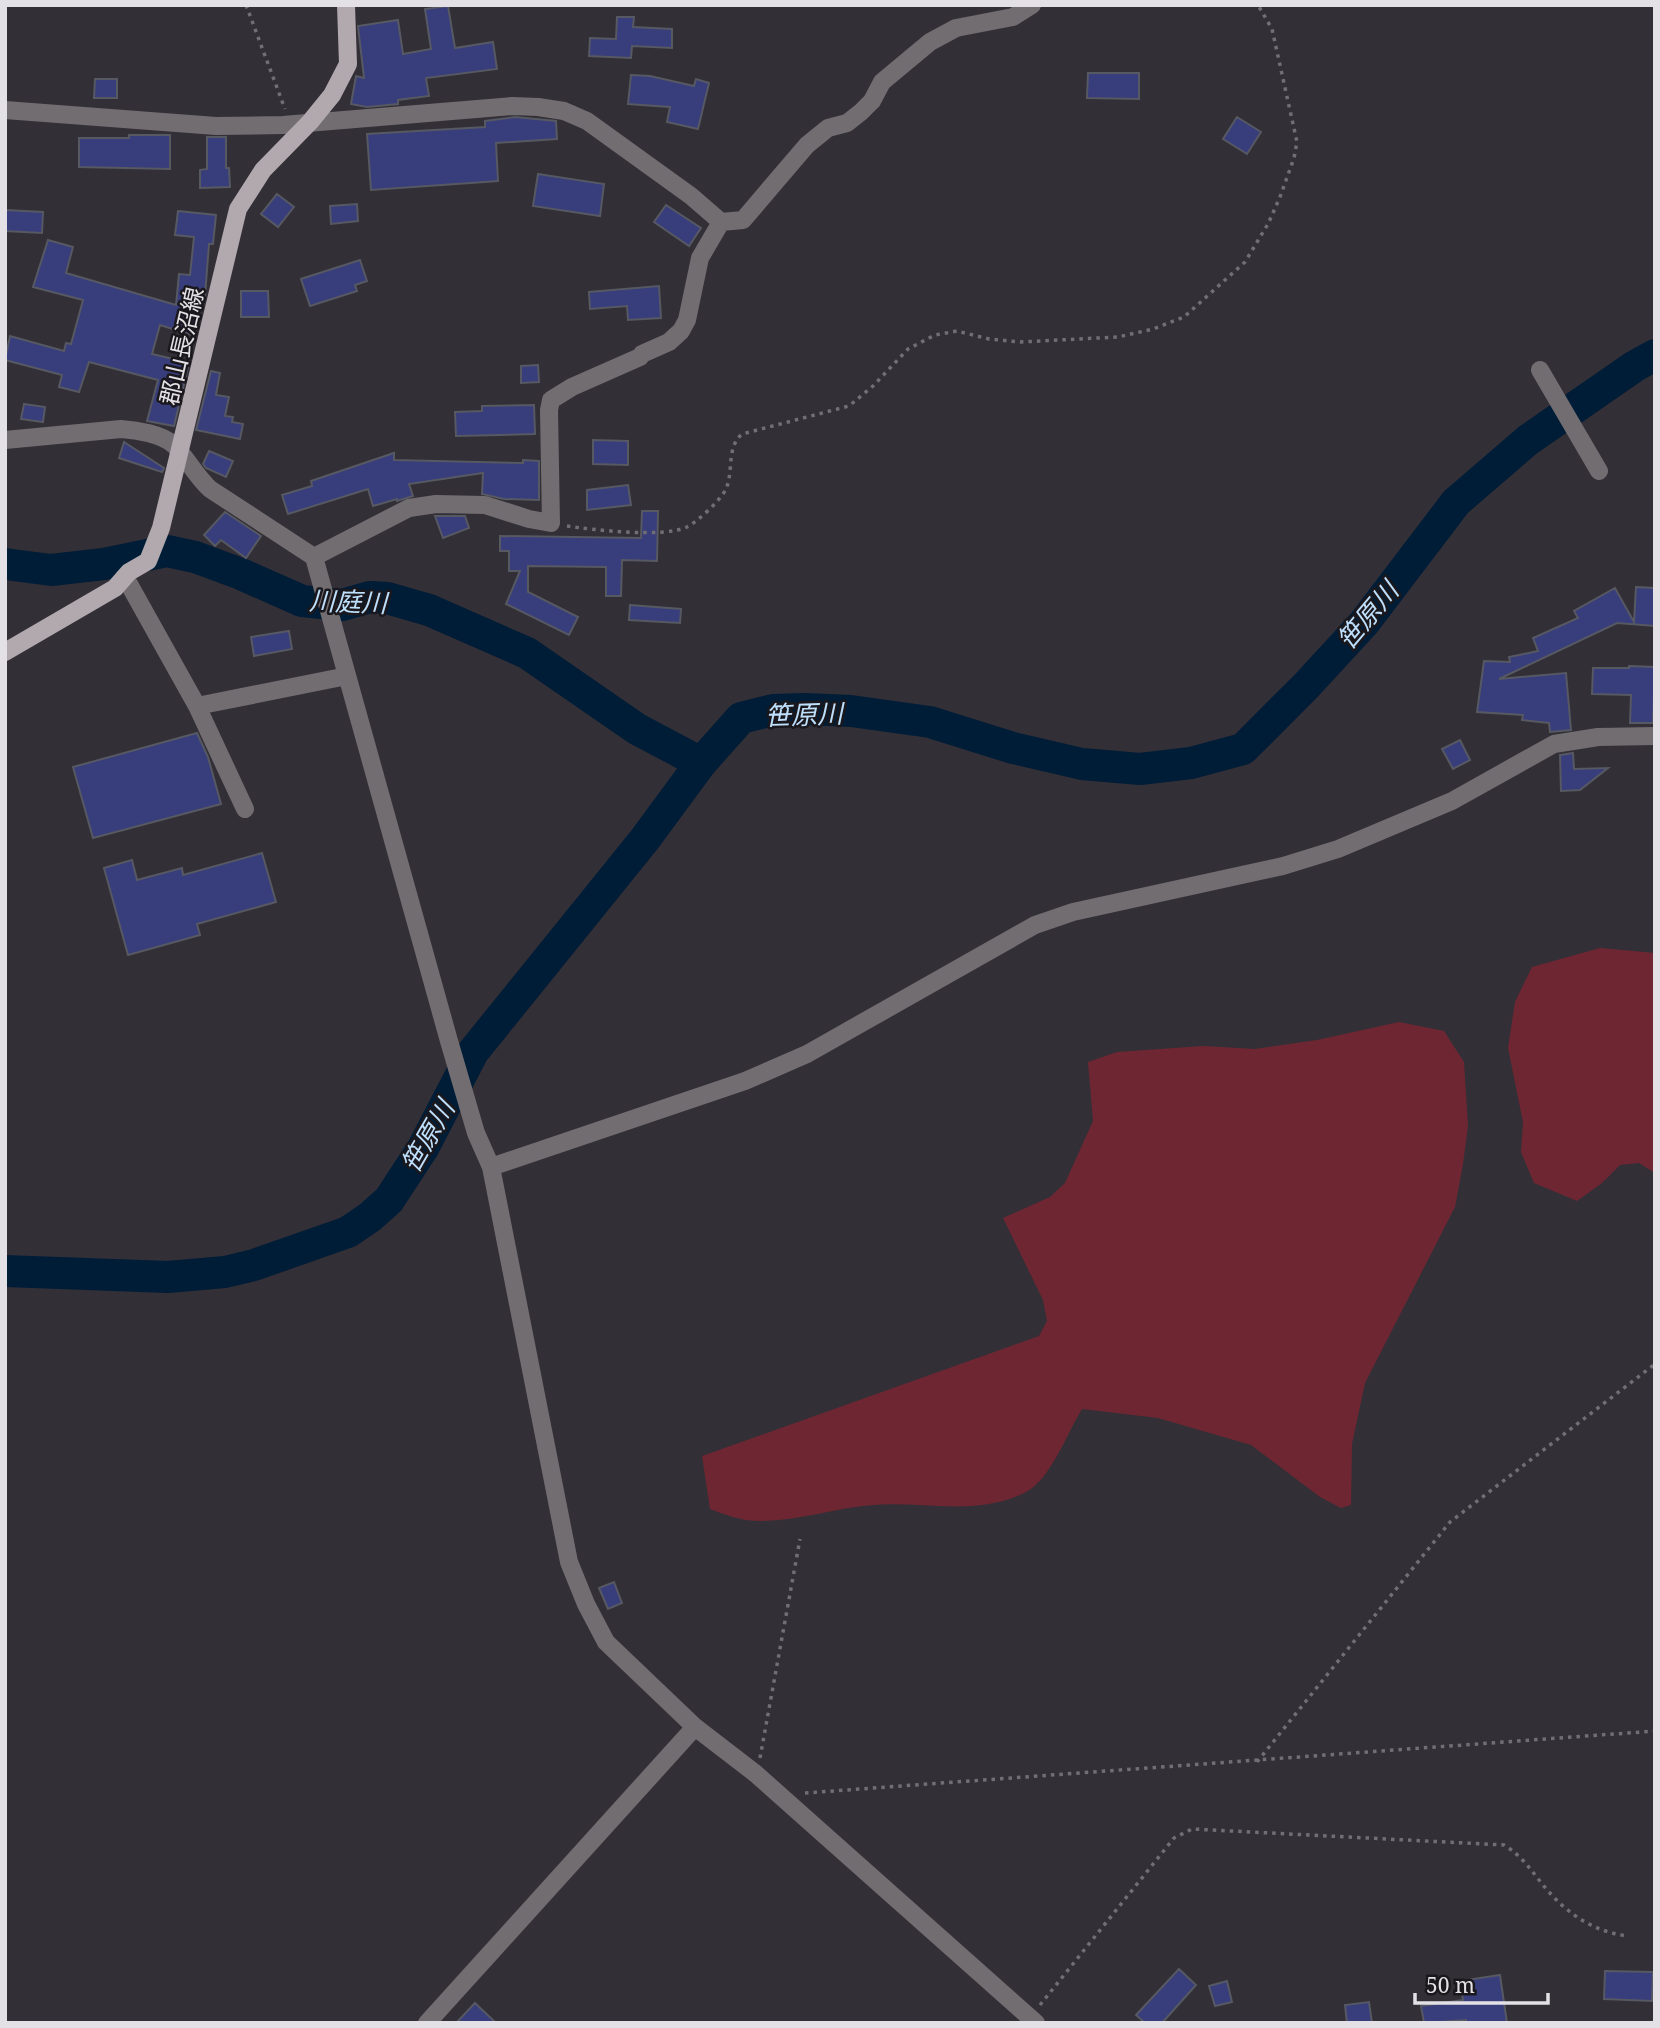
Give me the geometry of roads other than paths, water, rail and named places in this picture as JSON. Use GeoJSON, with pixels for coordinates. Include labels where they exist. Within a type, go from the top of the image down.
{"type":"FeatureCollection","features":[{"type":"Feature","properties":{"kind":"main road","name":"郡山長沼線"},"geometry":{"type":"LineString","coordinates":[[5,652],[115,588],[127,575],[148,561],[161,528],[181,455],[238,209],[262,170],[310,122],[332,95],[348,64],[346,5]]}},
{"type":"Feature","properties":{"kind":"street"},"geometry":{"type":"LineString","coordinates":[[5,110],[216,126],[291,124],[512,106],[538,107],[564,111],[587,121],[691,196],[721,222],[743,220],[807,145],[828,128],[847,123],[861,112],[872,101],[882,82],[930,42],[956,28],[1013,17],[1032,5]]}},
{"type":"Feature","properties":{"kind":"street"},"geometry":{"type":"LineString","coordinates":[[314,557],[409,508],[436,504],[485,505],[528,519],[551,523],[551,400],[572,387],[669,342],[681,331],[687,320],[700,258],[721,222]]}},
{"type":"Feature","properties":{"kind":"street"},"geometry":{"type":"LineString","coordinates":[[1540,370],[1599,471]]}},
{"type":"Feature","properties":{"kind":"street"},"geometry":{"type":"LineString","coordinates":[[5,440],[135,430],[173,444],[196,476],[210,489],[314,557],[449,1041],[477,1133],[491,1167],[569,1562],[586,1604],[606,1642],[695,1727],[756,1774],[1033,2020]]}},
{"type":"Feature","properties":{"kind":"street"},"geometry":{"type":"LineString","coordinates":[[127,575],[197,706],[245,809]]}},
{"type":"Feature","properties":{"kind":"street"},"geometry":{"type":"LineString","coordinates":[[197,706],[347,676]]}},
{"type":"Feature","properties":{"kind":"street"},"geometry":{"type":"LineString","coordinates":[[491,1167],[745,1081],[807,1054],[1035,925],[1073,912],[1283,866],[1338,849],[1452,801],[1553,744],[1598,737],[1655,736]]}},
{"type":"Feature","properties":{"kind":"street"},"geometry":{"type":"LineString","coordinates":[[427,2023],[695,1727]]}},
{"type":"Feature","properties":{"kind":"waterway","name":"笹原川"},"geometry":{"type":"LineString","coordinates":[[5,1271],[168,1277],[225,1272],[254,1265],[348,1232],[370,1217],[389,1200],[423,1148],[473,1052],[645,839],[701,763],[741,718],[773,710],[851,711],[930,722],[1013,748],[1082,764],[1140,769],[1191,763],[1243,749],[1364,623],[1456,502],[1528,440],[1655,355]]}},
{"type":"Feature","properties":{"kind":"waterway","name":"川庭川"},"geometry":{"type":"LineString","coordinates":[[5,564],[51,570],[104,564],[167,551],[195,557],[241,574],[302,601],[342,605],[370,597],[387,598],[429,610],[527,653],[637,729],[701,763]]}}]}
